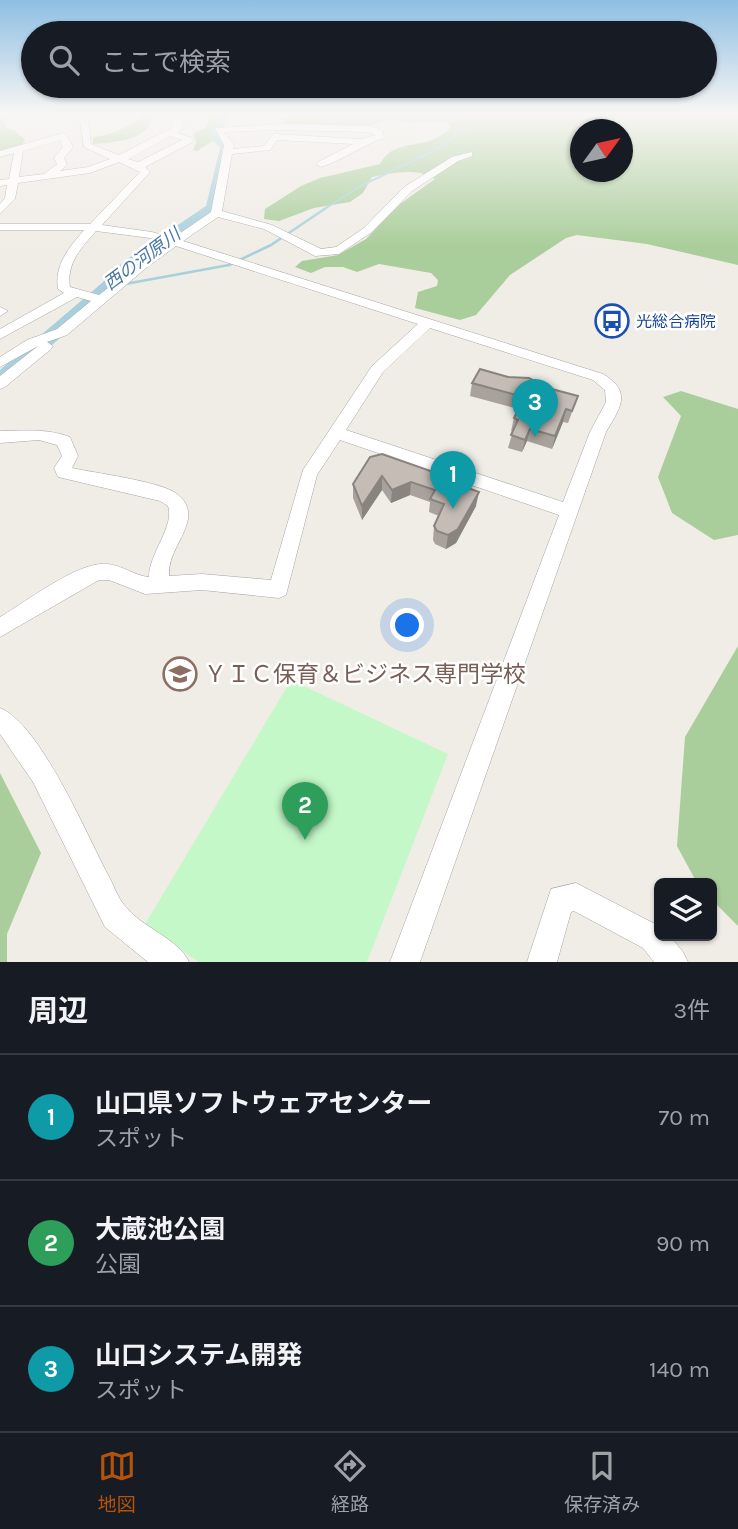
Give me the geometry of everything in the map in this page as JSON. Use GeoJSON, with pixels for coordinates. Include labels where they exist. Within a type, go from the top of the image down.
{"type":"FeatureCollection","features":[{"type":"Feature","properties":{"kind":"street"},"geometry":{"type":"LineString","coordinates":[[0,211],[10,199],[17,158]]}},
{"type":"Feature","properties":{"kind":"street"},"geometry":{"type":"LineString","coordinates":[[46,177],[62,165],[59,158]]}},
{"type":"Feature","properties":{"kind":"street"},"geometry":{"type":"LineString","coordinates":[[139,166],[155,158]]}},
{"type":"Feature","properties":{"kind":"street"},"geometry":{"type":"LineString","coordinates":[[0,384],[25,356],[49,337],[62,332],[100,299],[216,213],[228,158]]}},
{"type":"Feature","properties":{"kind":"street"},"geometry":{"type":"LineString","coordinates":[[321,164],[332,158]]}},
{"type":"Feature","properties":{"kind":"street"},"geometry":{"type":"LineString","coordinates":[[216,213],[268,227],[319,253],[339,250],[368,230],[408,189],[458,158]]}},
{"type":"Feature","properties":{"kind":"street"},"geometry":{"type":"LineString","coordinates":[[0,183],[74,174],[119,159],[139,166],[145,172],[83,237],[62,273],[64,289],[100,299]]}},
{"type":"Feature","properties":{"kind":"street"},"geometry":{"type":"LineString","coordinates":[[0,170],[16,166]]}},
{"type":"Feature","properties":{"kind":"street"},"geometry":{"type":"LineString","coordinates":[[0,227],[93,227],[176,241],[610,383],[616,397],[598,432],[405,962]]}},
{"type":"Feature","properties":{"kind":"street"},"geometry":{"type":"LineString","coordinates":[[0,335],[75,293]]}},
{"type":"Feature","properties":{"kind":"street"},"geometry":{"type":"LineString","coordinates":[[0,628],[82,578],[99,572],[110,572],[145,586],[159,583],[223,583],[279,589],[309,474],[377,369],[429,322]]}},
{"type":"Feature","properties":{"kind":"street"},"geometry":{"type":"LineString","coordinates":[[0,342],[25,356]]}},
{"type":"Feature","properties":{"kind":"street"},"geometry":{"type":"LineString","coordinates":[[0,363],[25,356]]}},
{"type":"Feature","properties":{"kind":"street"},"geometry":{"type":"LineString","coordinates":[[0,437],[36,433],[51,436],[64,441],[70,456],[63,468],[64,473],[174,499],[180,508],[181,517],[160,560],[159,583]]}},
{"type":"Feature","properties":{"kind":"street"},"geometry":{"type":"LineString","coordinates":[[337,433],[569,511]]}},
{"type":"Feature","properties":{"kind":"street"},"geometry":{"type":"LineString","coordinates":[[0,719],[9,726],[42,773],[115,917],[149,946],[174,962]]}},
{"type":"Feature","properties":{"kind":"street"},"geometry":{"type":"LineString","coordinates":[[542,962],[561,899],[576,897],[653,938],[673,962]]}},
{"type":"Feature","properties":{"kind":"green space"},"geometry":{"type":"Polygon","coordinates":[[[384,158],[570,158],[570,182],[633,182],[633,158],[738,158],[738,265],[647,244],[577,235],[566,238],[510,275],[476,315],[460,320],[415,308],[418,292],[437,286],[438,280],[431,273],[379,264],[357,272],[343,267],[325,267],[311,273],[295,267],[302,261],[338,255],[366,239],[400,204],[435,179],[412,172],[372,177],[363,193],[350,202],[314,208],[279,221],[264,219],[265,209],[301,186],[320,178],[380,164],[384,158]]]}},
{"type":"Feature","properties":{"kind":"green space"},"geometry":{"type":"Polygon","coordinates":[[[681,391],[738,409],[738,535],[714,540],[672,513],[658,477],[681,416],[663,397],[681,391]]]}},
{"type":"Feature","properties":{"kind":"green space"},"geometry":{"type":"Polygon","coordinates":[[[738,646],[738,926],[717,905],[717,878],[694,878],[677,846],[685,737],[738,646]]]}},
{"type":"Feature","properties":{"kind":"green space"},"geometry":{"type":"Polygon","coordinates":[[[291,680],[448,754],[367,962],[199,962],[144,926],[291,680]]]}},
{"type":"Feature","properties":{"kind":"green space"},"geometry":{"type":"Polygon","coordinates":[[[0,773],[41,853],[7,934],[7,962],[0,962],[0,773]]]}},
{"type":"Feature","properties":{"kind":"building"},"geometry":{"type":"Polygon","coordinates":[[[480,369],[508,377],[529,378],[548,388],[578,396],[572,411],[566,409],[555,436],[530,429],[525,440],[511,435],[518,420],[514,418],[524,397],[472,383],[480,369]]]}},
{"type":"Feature","properties":{"kind":"building"},"geometry":{"type":"Polygon","coordinates":[[[382,454],[445,476],[449,481],[479,492],[458,529],[448,535],[437,531],[434,526],[444,504],[430,499],[435,490],[411,482],[392,490],[382,476],[362,506],[353,484],[370,457],[382,454]]]}},
{"type":"Feature","properties":{"kind":"waterway","name":"西の河原川"},"geometry":{"type":"LineString","coordinates":[[0,380],[108,287],[129,265],[213,208],[224,158]]}},
{"type":"Feature","properties":{"kind":"waterway"},"geometry":{"type":"LineString","coordinates":[[324,210],[359,187],[419,158]]}},
{"type":"Feature","properties":{"kind":"waterway"},"geometry":{"type":"LineString","coordinates":[[125,284],[229,265],[271,245],[324,210]]}},
{"type":"Feature","properties":{"kind":"place","name":"光総合病院"},"geometry":{"type":"Point","coordinates":[612,321]}},
{"type":"Feature","properties":{"kind":"place","name":"山口システム開発"},"geometry":{"type":"Point","coordinates":[535,437]}},
{"type":"Feature","properties":{"kind":"place","name":"山口県ソフトウェアセンター"},"geometry":{"type":"Point","coordinates":[453,509]}},
{"type":"Feature","properties":{"kind":"place","name":"ＹＩＣ保育＆ビジネス専門学校"},"geometry":{"type":"Point","coordinates":[180,674]}},
{"type":"Feature","properties":{"kind":"place","name":"大蔵池公園"},"geometry":{"type":"Point","coordinates":[305,840]}}]}
